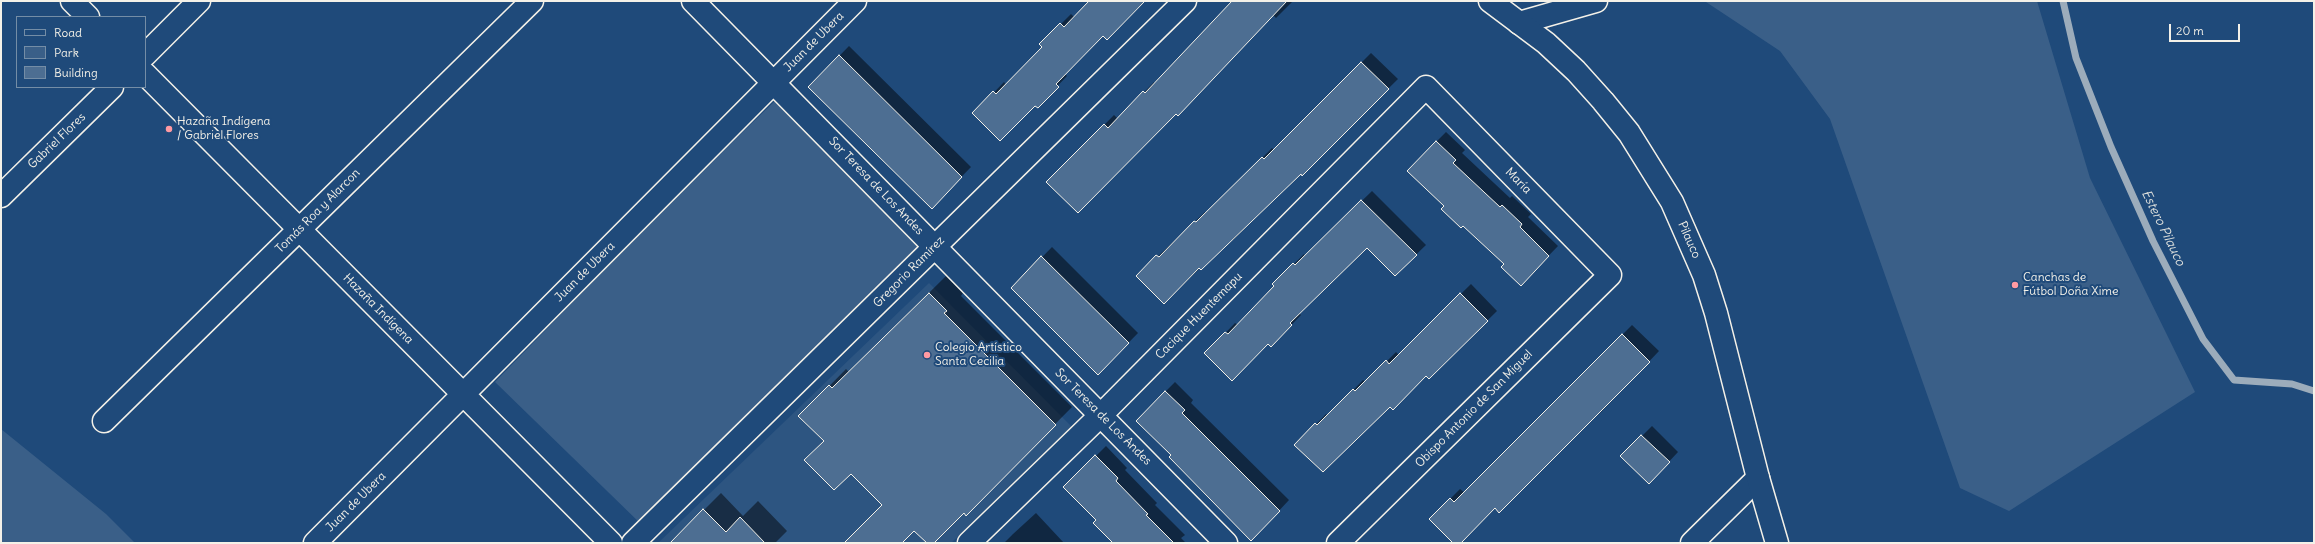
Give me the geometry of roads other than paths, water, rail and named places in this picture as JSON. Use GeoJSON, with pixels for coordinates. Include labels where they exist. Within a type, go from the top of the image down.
{"type":"FeatureCollection","features":[{"type":"Feature","properties":{"kind":"street"},"geometry":{"type":"LineString","coordinates":[[72,1],[87,16]]}},
{"type":"Feature","properties":{"kind":"street"},"geometry":{"type":"LineString","coordinates":[[146,54],[199,1]]}},
{"type":"Feature","properties":{"kind":"street","name":"Tomás Roa y Alarcon"},"geometry":{"type":"LineString","coordinates":[[104,421],[532,1]]}},
{"type":"Feature","properties":{"kind":"street","name":"Sor Teresa de Los Andes"},"geometry":{"type":"LineString","coordinates":[[693,1],[1226,543]]}},
{"type":"Feature","properties":{"kind":"street","name":"Juan de Ubera"},"geometry":{"type":"LineString","coordinates":[[315,543],[855,1]]}},
{"type":"Feature","properties":{"kind":"street","name":"Gregorio Ramírez"},"geometry":{"type":"LineString","coordinates":[[633,543],[1185,1]]}},
{"type":"Feature","properties":{"kind":"street","name":"Pilauco"},"geometry":{"type":"LineString","coordinates":[[1490,1],[1519,23],[1576,71],[1633,139],[1672,202],[1692,244],[1716,313],[1758,478],[1777,543]]}},
{"type":"Feature","properties":{"kind":"street"},"geometry":{"type":"LineString","coordinates":[[1519,23],[1596,1]]}},
{"type":"Feature","properties":{"kind":"street","name":"Hazaña Indígena"},"geometry":{"type":"LineString","coordinates":[[146,75],[611,543]]}},
{"type":"Feature","properties":{"kind":"street","name":"María"},"geometry":{"type":"LineString","coordinates":[[1426,87],[1610,275]]}},
{"type":"Feature","properties":{"kind":"street","name":"Cacique Huentemapu"},"geometry":{"type":"LineString","coordinates":[[969,543],[1100,415],[1426,87]]}},
{"type":"Feature","properties":{"kind":"street","name":"Gabriel Flores"},"geometry":{"type":"LineString","coordinates":[[1,196],[111,88]]}},
{"type":"Feature","properties":{"kind":"street","name":"Obispo Antonio de San Miguel"},"geometry":{"type":"LineString","coordinates":[[1338,543],[1610,275]]}},
{"type":"Feature","properties":{"kind":"street"},"geometry":{"type":"LineString","coordinates":[[1692,543],[1758,478]]}},
{"type":"Feature","properties":{"kind":"waterway","name":"Estero Pilauco"},"geometry":{"type":"LineString","coordinates":[[2063,1],[2076,58],[2111,147],[2153,241],[2203,339],[2234,380],[2292,384],[2314,391]]}},
{"type":"Feature","properties":{"kind":"place","name":"Hazaña Indígena / Gabriel Flores"},"geometry":{"type":"Point","coordinates":[169,129]}},
{"type":"Feature","properties":{"kind":"place","name":"Canchas de Fútbol Doña Xime"},"geometry":{"type":"Point","coordinates":[2015,285]}},
{"type":"Feature","properties":{"kind":"place","name":"Colegio Artístico Santa Cecilia"},"geometry":{"type":"Point","coordinates":[927,355]}}]}
